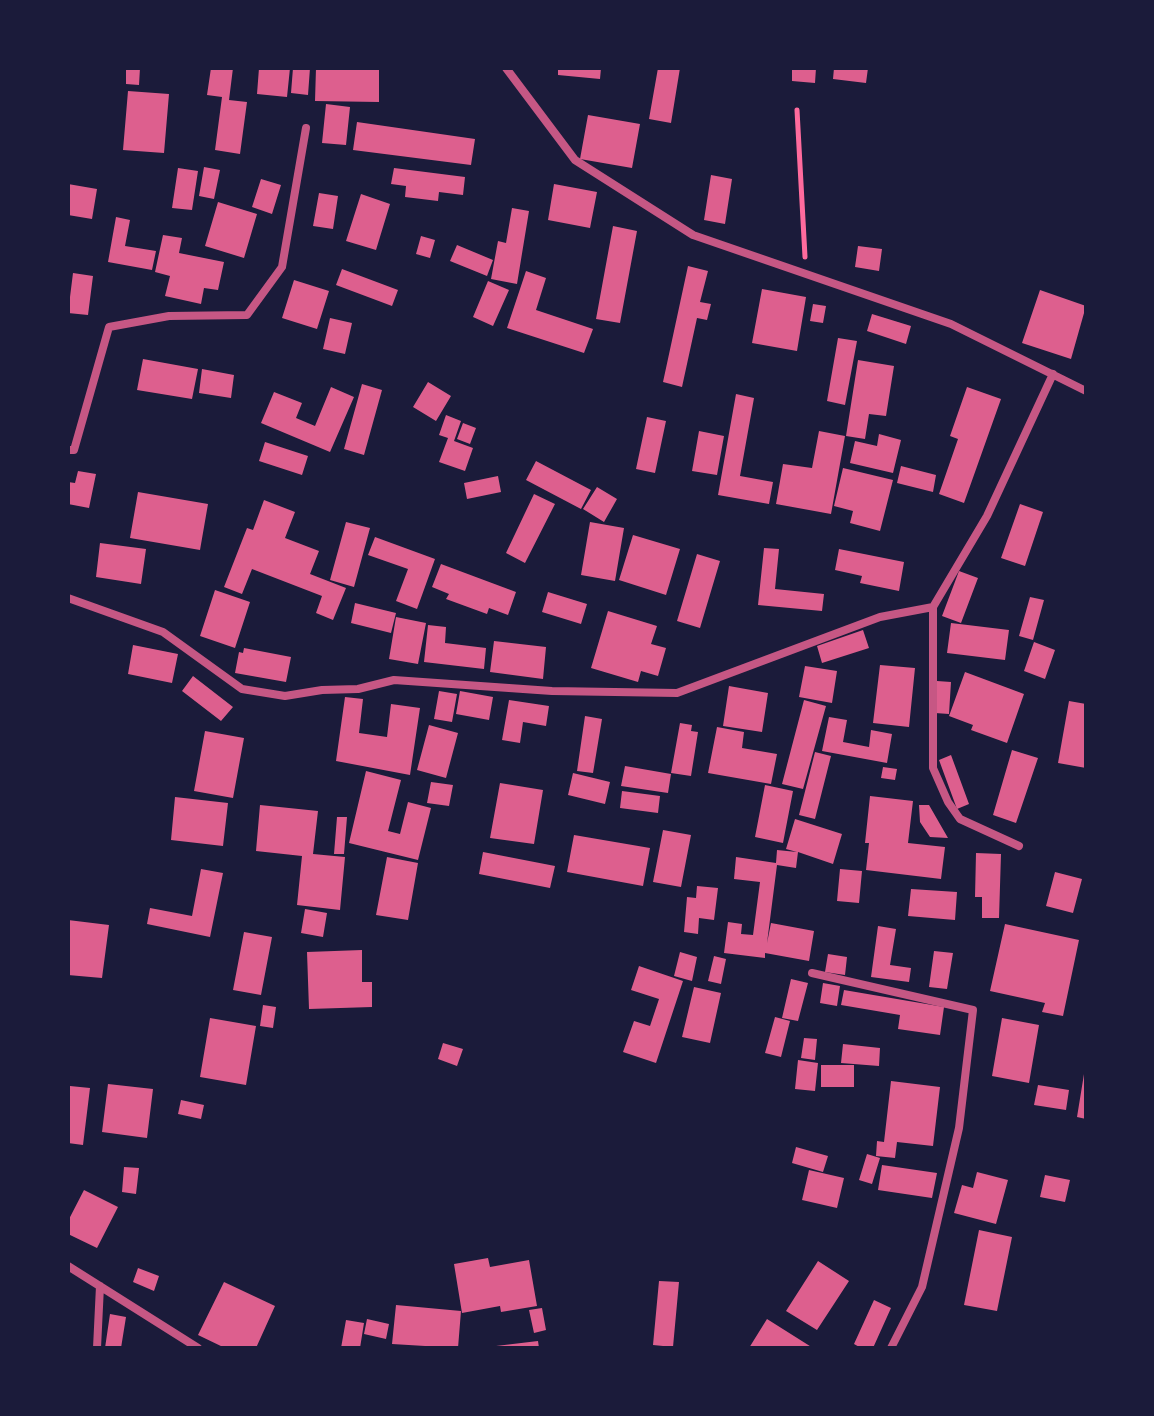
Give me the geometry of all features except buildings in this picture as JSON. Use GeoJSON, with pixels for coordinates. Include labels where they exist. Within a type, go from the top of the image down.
{"type":"FeatureCollection","features":[{"type":"Feature","properties":{"kind":"street"},"geometry":{"type":"LineString","coordinates":[[506,68],[575,160],[693,235],[951,324],[1086,391]]}},
{"type":"Feature","properties":{"kind":"street"},"geometry":{"type":"LineString","coordinates":[[68,450],[74,450],[109,327],[169,316],[247,315],[282,267],[306,128]]}},
{"type":"Feature","properties":{"kind":"street"},"geometry":{"type":"LineString","coordinates":[[1019,846],[960,819],[948,802],[933,768],[933,607],[987,516],[1053,374]]}},
{"type":"Feature","properties":{"kind":"street"},"geometry":{"type":"LineString","coordinates":[[68,598],[163,632],[242,689],[285,696],[322,690],[358,689],[394,680],[552,691],[677,693],[880,617],[933,607]]}},
{"type":"Feature","properties":{"kind":"street"},"geometry":{"type":"LineString","coordinates":[[812,973],[973,1010],[959,1128],[922,1287],[891,1348]]}},
{"type":"Feature","properties":{"kind":"street"},"geometry":{"type":"LineString","coordinates":[[68,1266],[198,1348]]}},
{"type":"Feature","properties":{"kind":"street"},"geometry":{"type":"LineString","coordinates":[[97,1348],[100,1286]]}},
{"type":"Feature","properties":{"kind":"path"},"geometry":{"type":"LineString","coordinates":[[797,110],[806,274]]}}]}
